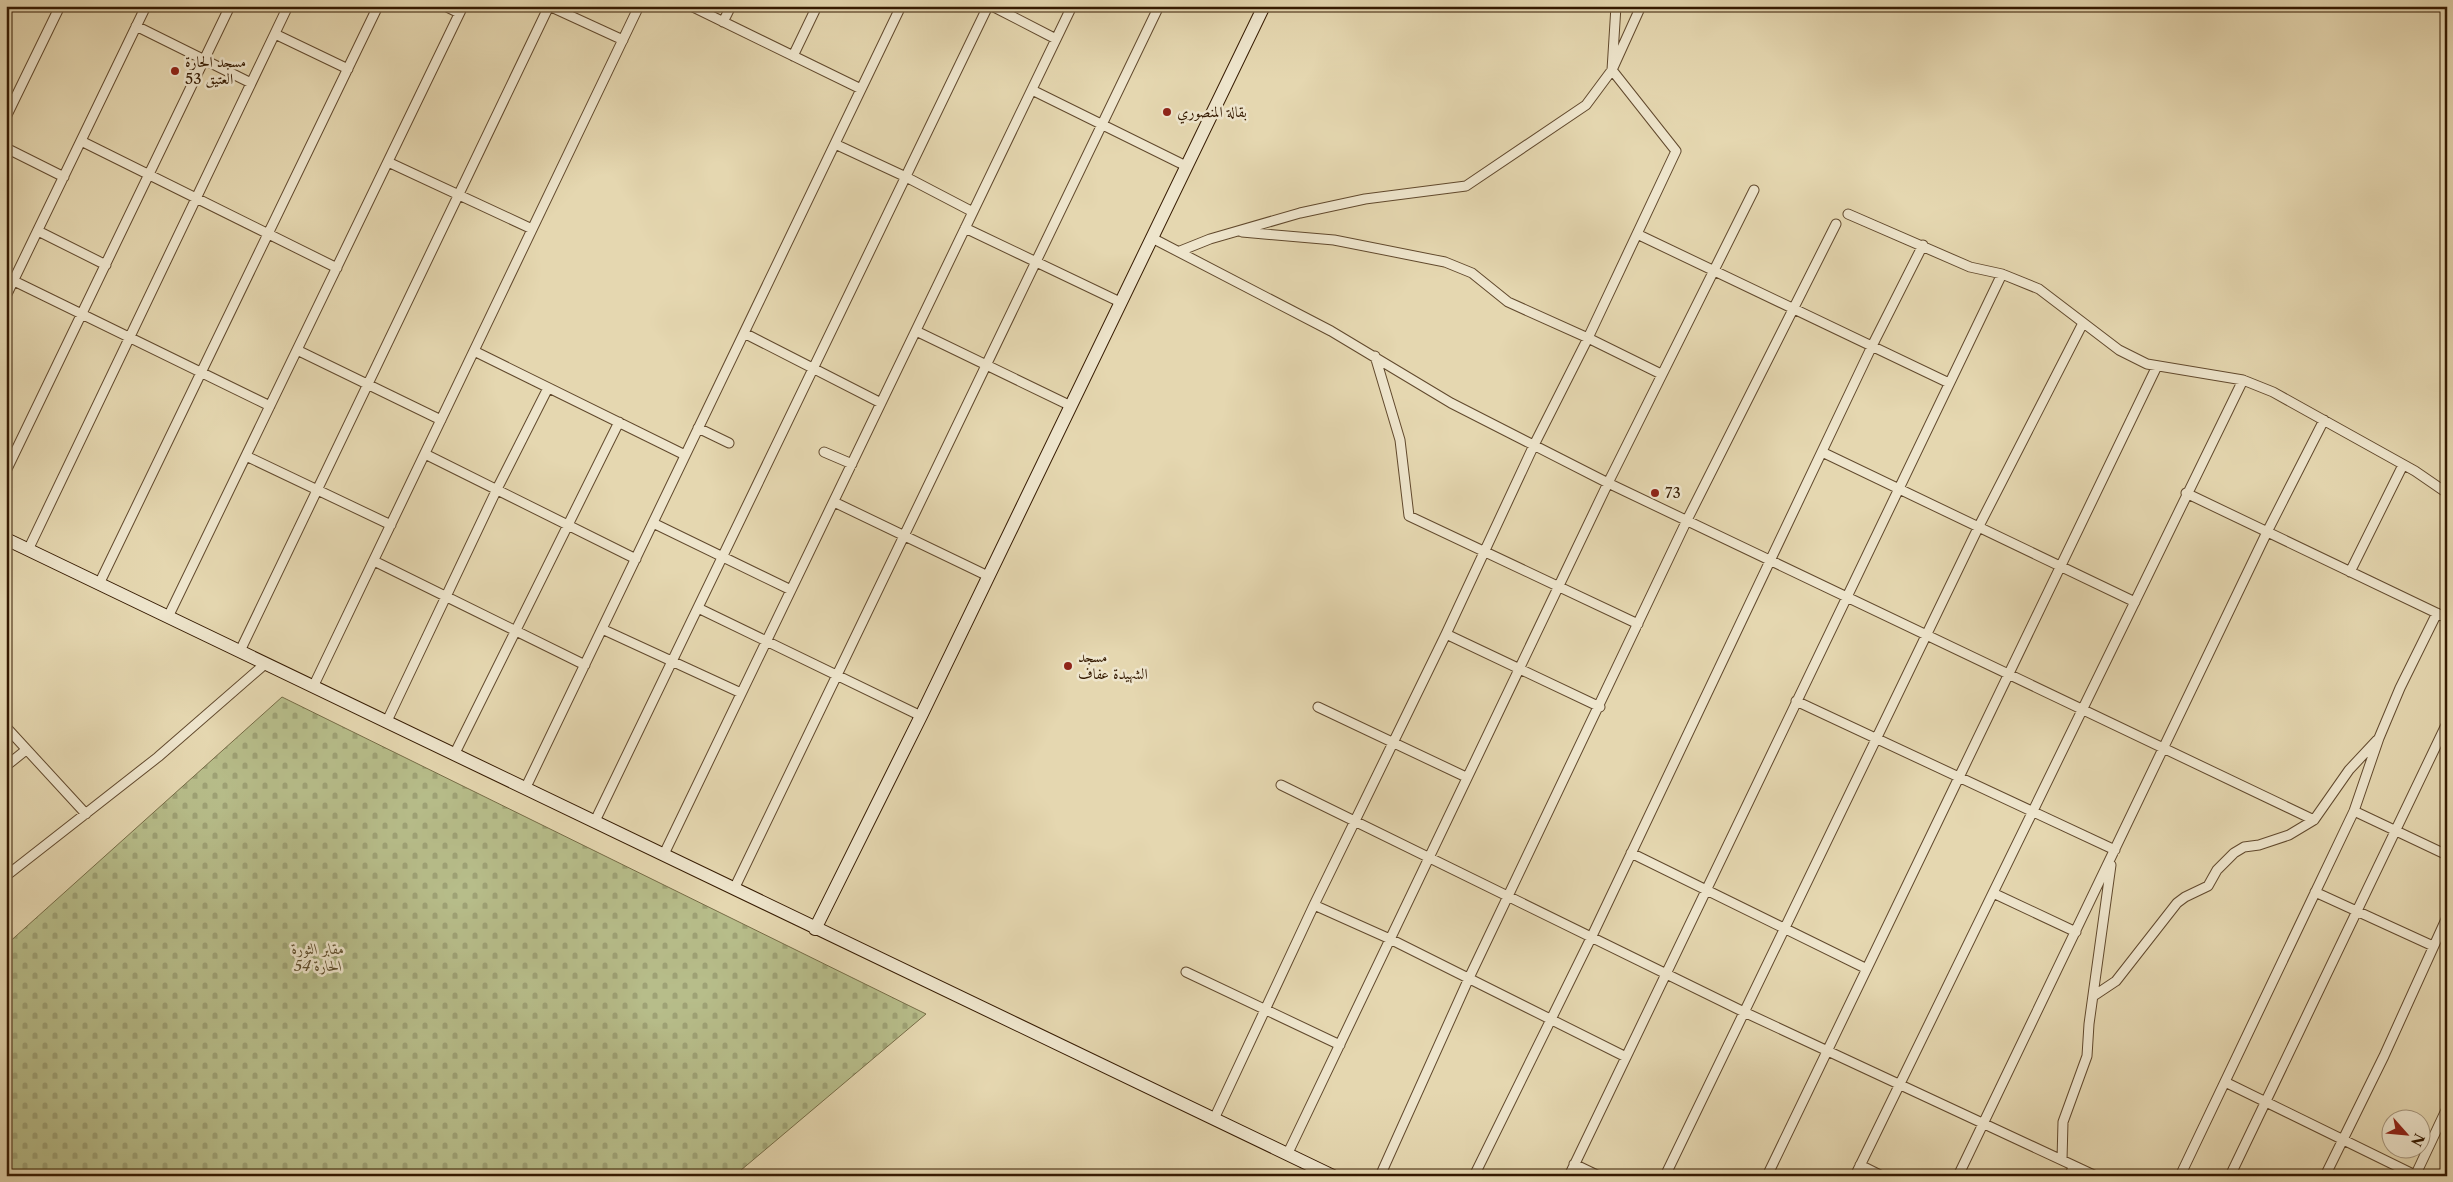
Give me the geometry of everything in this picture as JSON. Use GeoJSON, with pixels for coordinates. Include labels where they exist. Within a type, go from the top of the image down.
{"type":"FeatureCollection","features":[{"type":"Feature","properties":{"kind":"main road"},"geometry":{"type":"LineString","coordinates":[[815,929],[921,716],[1264,6]]}},
{"type":"Feature","properties":{"kind":"main road"},"geometry":{"type":"LineString","coordinates":[[6,539],[1333,1176]]}},
{"type":"Feature","properties":{"kind":"street"},"geometry":{"type":"LineString","coordinates":[[6,117],[60,6]]}},
{"type":"Feature","properties":{"kind":"street"},"geometry":{"type":"LineString","coordinates":[[6,296],[146,6]]}},
{"type":"Feature","properties":{"kind":"street"},"geometry":{"type":"LineString","coordinates":[[6,471],[230,6]]}},
{"type":"Feature","properties":{"kind":"street"},"geometry":{"type":"LineString","coordinates":[[28,550],[288,6]]}},
{"type":"Feature","properties":{"kind":"street"},"geometry":{"type":"LineString","coordinates":[[99,584],[378,6]]}},
{"type":"Feature","properties":{"kind":"street"},"geometry":{"type":"LineString","coordinates":[[168,617],[461,10],[445,6]]}},
{"type":"Feature","properties":{"kind":"street"},"geometry":{"type":"LineString","coordinates":[[240,651],[549,6],[623,40]]}},
{"type":"Feature","properties":{"kind":"street"},"geometry":{"type":"LineString","coordinates":[[313,686],[639,6]]}},
{"type":"Feature","properties":{"kind":"street"},"geometry":{"type":"LineString","coordinates":[[691,6],[861,89]]}},
{"type":"Feature","properties":{"kind":"street"},"geometry":{"type":"LineString","coordinates":[[723,22],[731,6]]}},
{"type":"Feature","properties":{"kind":"street"},"geometry":{"type":"LineString","coordinates":[[793,56],[817,6]]}},
{"type":"Feature","properties":{"kind":"street"},"geometry":{"type":"LineString","coordinates":[[526,787],[901,6]]}},
{"type":"Feature","properties":{"kind":"street"},"geometry":{"type":"LineString","coordinates":[[595,821],[988,6]]}},
{"type":"Feature","properties":{"kind":"street"},"geometry":{"type":"LineString","coordinates":[[992,6],[1056,39]]}},
{"type":"Feature","properties":{"kind":"street"},"geometry":{"type":"LineString","coordinates":[[664,854],[1072,6]]}},
{"type":"Feature","properties":{"kind":"street"},"geometry":{"type":"LineString","coordinates":[[734,889],[1159,6]]}},
{"type":"Feature","properties":{"kind":"street"},"geometry":{"type":"LineString","coordinates":[[1214,1119],[1354,821],[1446,634],[1534,445],[1588,338],[1676,151],[1612,70],[1616,6]]}},
{"type":"Feature","properties":{"kind":"street"},"geometry":{"type":"LineString","coordinates":[[1180,251],[1236,231],[1300,213],[1365,199],[1466,186],[1586,106],[1612,70],[1641,6]]}},
{"type":"Feature","properties":{"kind":"street"},"geometry":{"type":"LineString","coordinates":[[136,26],[251,83]]}},
{"type":"Feature","properties":{"kind":"street"},"geometry":{"type":"LineString","coordinates":[[275,34],[348,68]]}},
{"type":"Feature","properties":{"kind":"street"},"geometry":{"type":"LineString","coordinates":[[1032,90],[1186,166]]}},
{"type":"Feature","properties":{"kind":"street"},"geometry":{"type":"LineString","coordinates":[[81,141],[337,268]]}},
{"type":"Feature","properties":{"kind":"street"},"geometry":{"type":"LineString","coordinates":[[834,144],[906,176],[973,212]]}},
{"type":"Feature","properties":{"kind":"street"},"geometry":{"type":"LineString","coordinates":[[6,148],[64,177]]}},
{"type":"Feature","properties":{"kind":"street"},"geometry":{"type":"LineString","coordinates":[[388,162],[532,229]]}},
{"type":"Feature","properties":{"kind":"street"},"geometry":{"type":"LineString","coordinates":[[1287,1155],[1608,483],[1754,190]]}},
{"type":"Feature","properties":{"kind":"street"},"geometry":{"type":"LineString","coordinates":[[1848,214],[1924,245],[1970,267],[2002,274],[2039,289],[2131,357],[2147,364],[2243,380],[2274,392],[2403,465],[2447,493]]}},
{"type":"Feature","properties":{"kind":"street"},"geometry":{"type":"LineString","coordinates":[[1380,1176],[1469,978],[1600,707],[1687,520],[1836,224]]}},
{"type":"Feature","properties":{"kind":"street"},"geometry":{"type":"LineString","coordinates":[[965,228],[1120,302]]}},
{"type":"Feature","properties":{"kind":"street"},"geometry":{"type":"LineString","coordinates":[[38,231],[106,265]]}},
{"type":"Feature","properties":{"kind":"street"},"geometry":{"type":"LineString","coordinates":[[1236,231],[1334,240],[1445,262],[1472,273],[1508,302],[1661,374]]}},
{"type":"Feature","properties":{"kind":"street"},"geometry":{"type":"LineString","coordinates":[[1637,234],[1949,383]]}},
{"type":"Feature","properties":{"kind":"street"},"geometry":{"type":"LineString","coordinates":[[1152,238],[1180,251],[1375,356],[1451,403],[1608,483],[2314,820]]}},
{"type":"Feature","properties":{"kind":"street"},"geometry":{"type":"LineString","coordinates":[[1474,1176],[1592,936],[1872,346],[1924,245]]}},
{"type":"Feature","properties":{"kind":"street"},"geometry":{"type":"LineString","coordinates":[[1569,1176],[2002,274]]}},
{"type":"Feature","properties":{"kind":"street"},"geometry":{"type":"LineString","coordinates":[[14,281],[270,406]]}},
{"type":"Feature","properties":{"kind":"street"},"geometry":{"type":"LineString","coordinates":[[1665,1176],[1925,635],[2083,323]]}},
{"type":"Feature","properties":{"kind":"street"},"geometry":{"type":"LineString","coordinates":[[916,331],[1071,406]]}},
{"type":"Feature","properties":{"kind":"street"},"geometry":{"type":"LineString","coordinates":[[744,333],[881,403]]}},
{"type":"Feature","properties":{"kind":"street"},"geometry":{"type":"LineString","coordinates":[[297,350],[441,420]]}},
{"type":"Feature","properties":{"kind":"street"},"geometry":{"type":"LineString","coordinates":[[474,350],[685,455]]}},
{"type":"Feature","properties":{"kind":"street"},"geometry":{"type":"LineString","coordinates":[[1375,356],[1400,440],[1410,516],[1638,624]]}},
{"type":"Feature","properties":{"kind":"street"},"geometry":{"type":"LineString","coordinates":[[1766,1176],[1864,968],[1957,776],[2062,567],[2157,366]]}},
{"type":"Feature","properties":{"kind":"street"},"geometry":{"type":"LineString","coordinates":[[1855,1176],[2135,602],[2186,493],[2243,380]]}},
{"type":"Feature","properties":{"kind":"street"},"geometry":{"type":"LineString","coordinates":[[387,721],[496,490],[548,388]]}},
{"type":"Feature","properties":{"kind":"street"},"geometry":{"type":"LineString","coordinates":[[1958,1176],[2267,532],[2324,420]]}},
{"type":"Feature","properties":{"kind":"street"},"geometry":{"type":"LineString","coordinates":[[454,753],[619,422]]}},
{"type":"Feature","properties":{"kind":"street"},"geometry":{"type":"LineString","coordinates":[[698,428],[729,443]]}},
{"type":"Feature","properties":{"kind":"street"},"geometry":{"type":"LineString","coordinates":[[824,452],[852,464]]}},
{"type":"Feature","properties":{"kind":"street"},"geometry":{"type":"LineString","coordinates":[[1822,452],[2135,602]]}},
{"type":"Feature","properties":{"kind":"street"},"geometry":{"type":"LineString","coordinates":[[425,454],[636,559]]}},
{"type":"Feature","properties":{"kind":"street"},"geometry":{"type":"LineString","coordinates":[[246,456],[390,526]]}},
{"type":"Feature","properties":{"kind":"street"},"geometry":{"type":"LineString","coordinates":[[2350,572],[2403,465]]}},
{"type":"Feature","properties":{"kind":"street"},"geometry":{"type":"LineString","coordinates":[[2186,493],[2447,618]]}},
{"type":"Feature","properties":{"kind":"street"},"geometry":{"type":"LineString","coordinates":[[834,502],[988,576]]}},
{"type":"Feature","properties":{"kind":"street"},"geometry":{"type":"LineString","coordinates":[[653,523],[791,590]]}},
{"type":"Feature","properties":{"kind":"street"},"geometry":{"type":"LineString","coordinates":[[374,561],[585,665]]}},
{"type":"Feature","properties":{"kind":"street"},"geometry":{"type":"LineString","coordinates":[[698,608],[921,716]]}},
{"type":"Feature","properties":{"kind":"street"},"geometry":{"type":"LineString","coordinates":[[2180,1176],[2354,811],[2379,738],[2400,688],[2437,613]]}},
{"type":"Feature","properties":{"kind":"street"},"geometry":{"type":"LineString","coordinates":[[602,629],[741,693]]}},
{"type":"Feature","properties":{"kind":"street"},"geometry":{"type":"LineString","coordinates":[[1446,634],[1600,707]]}},
{"type":"Feature","properties":{"kind":"street"},"geometry":{"type":"LineString","coordinates":[[6,876],[172,745],[265,664]]}},
{"type":"Feature","properties":{"kind":"street"},"geometry":{"type":"LineString","coordinates":[[1796,700],[2033,812],[2113,854]]}},
{"type":"Feature","properties":{"kind":"street"},"geometry":{"type":"LineString","coordinates":[[1318,707],[1466,777]]}},
{"type":"Feature","properties":{"kind":"street"},"geometry":{"type":"LineString","coordinates":[[2230,1176],[2447,723]]}},
{"type":"Feature","properties":{"kind":"street"},"geometry":{"type":"LineString","coordinates":[[6,727],[86,814]]}},
{"type":"Feature","properties":{"kind":"street"},"geometry":{"type":"LineString","coordinates":[[2095,995],[2116,982],[2177,903],[2185,896],[2208,886],[2216,870],[2234,853],[2244,847],[2259,845],[2289,836],[2314,820],[2349,770],[2379,738]]}},
{"type":"Feature","properties":{"kind":"street"},"geometry":{"type":"LineString","coordinates":[[6,766],[26,750]]}},
{"type":"Feature","properties":{"kind":"street"},"geometry":{"type":"LineString","coordinates":[[1281,785],[1666,972],[1744,1012],[1899,1086],[2096,1176]]}},
{"type":"Feature","properties":{"kind":"street"},"geometry":{"type":"LineString","coordinates":[[2354,811],[2447,855]]}},
{"type":"Feature","properties":{"kind":"street"},"geometry":{"type":"LineString","coordinates":[[1631,853],[1864,968]]}},
{"type":"Feature","properties":{"kind":"street"},"geometry":{"type":"LineString","coordinates":[[2062,1160],[2063,1122],[2087,1056],[2089,1024],[2095,995],[2113,854]]}},
{"type":"Feature","properties":{"kind":"street"},"geometry":{"type":"LineString","coordinates":[[2315,892],[2433,946]]}},
{"type":"Feature","properties":{"kind":"street"},"geometry":{"type":"LineString","coordinates":[[1993,893],[2076,932]]}},
{"type":"Feature","properties":{"kind":"street"},"geometry":{"type":"LineString","coordinates":[[1314,905],[1390,939],[1626,1057]]}},
{"type":"Feature","properties":{"kind":"street"},"geometry":{"type":"LineString","coordinates":[[2325,1176],[2384,1056],[2447,918]]}},
{"type":"Feature","properties":{"kind":"street"},"geometry":{"type":"LineString","coordinates":[[1186,972],[1340,1045]]}},
{"type":"Feature","properties":{"kind":"street"},"geometry":{"type":"LineString","coordinates":[[2225,1082],[2416,1175],[2447,1108]]}},
{"type":"Feature","properties":{"kind":"street"},"geometry":{"type":"LineString","coordinates":[[1574,1164],[1599,1176]]}},
{"type":"Feature","properties":{"kind":"street"},"geometry":{"type":"LineString","coordinates":[[1860,1165],[1882,1176]]}},
{"type":"Feature","properties":{"kind":"street"},"geometry":{"type":"LineString","coordinates":[[2069,1176],[2074,1166]]}},
{"type":"Feature","properties":{"kind":"green space","name":"مقابر الثورة الحارة 54"},"geometry":{"type":"Polygon","coordinates":[[[282,697],[926,1014],[734,1176],[6,1176],[6,945],[282,697]]]}},
{"type":"Feature","properties":{"kind":"place","name":"مسجد الحارة 53 العتيق"},"geometry":{"type":"Point","coordinates":[175,71]}},
{"type":"Feature","properties":{"kind":"place","name":"بقالة المنصوري"},"geometry":{"type":"Point","coordinates":[1167,112]}},
{"type":"Feature","properties":{"kind":"place","name":"73"},"geometry":{"type":"Point","coordinates":[1655,493]}},
{"type":"Feature","properties":{"kind":"place","name":"مسجد الشهيدة عفاف"},"geometry":{"type":"Point","coordinates":[1068,666]}}]}
